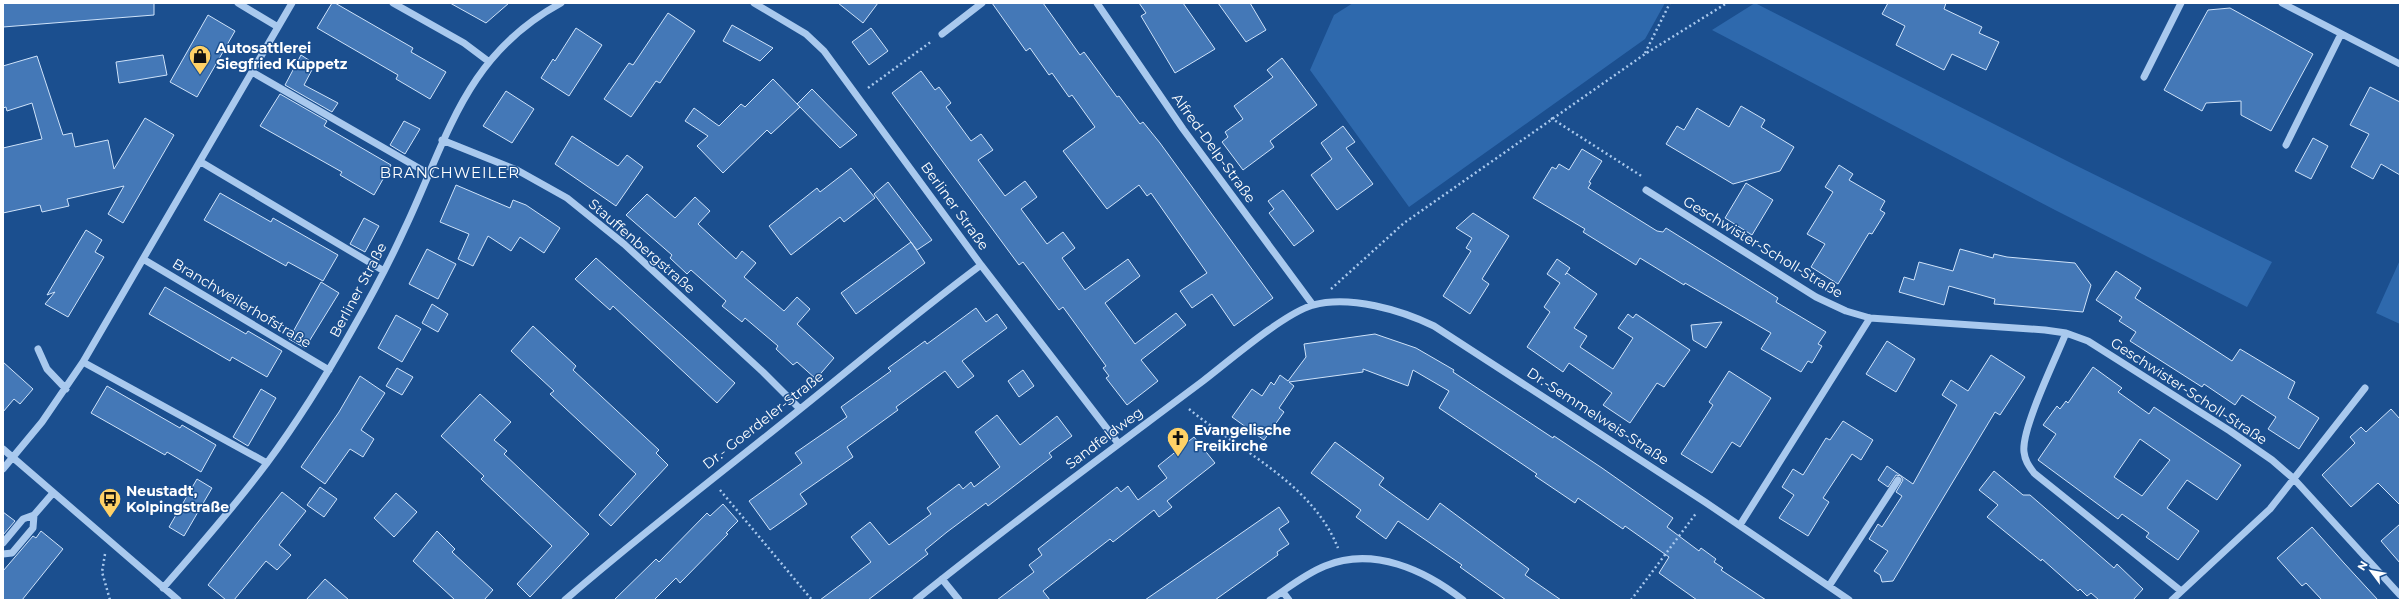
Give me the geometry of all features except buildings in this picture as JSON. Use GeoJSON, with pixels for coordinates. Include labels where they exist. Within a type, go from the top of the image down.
{"type":"FeatureCollection","features":[{"type":"Feature","properties":{"kind":"street"},"geometry":{"type":"LineString","coordinates":[[238,3],[278,27]]}},
{"type":"Feature","properties":{"kind":"street"},"geometry":{"type":"LineString","coordinates":[[3,469],[66,389],[83,362],[292,3]]}},
{"type":"Feature","properties":{"kind":"street"},"geometry":{"type":"LineString","coordinates":[[393,3],[464,43],[488,61]]}},
{"type":"Feature","properties":{"kind":"street","name":"Berliner Straße"},"geometry":{"type":"LineString","coordinates":[[163,588],[217,527],[267,463],[329,370],[384,271],[429,174],[442,140],[472,85],[488,61],[529,22],[561,3]]}},
{"type":"Feature","properties":{"kind":"street","name":"Berliner Straße"},"geometry":{"type":"LineString","coordinates":[[754,3],[806,34],[824,51],[981,265],[1118,444]]}},
{"type":"Feature","properties":{"kind":"street"},"geometry":{"type":"LineString","coordinates":[[942,34],[982,3]]}},
{"type":"Feature","properties":{"kind":"street","name":"Alfred-Delp-Straße"},"geometry":{"type":"LineString","coordinates":[[1097,3],[1183,129],[1313,305]]}},
{"type":"Feature","properties":{"kind":"street"},"geometry":{"type":"LineString","coordinates":[[2144,77],[2181,3]]}},
{"type":"Feature","properties":{"kind":"street"},"geometry":{"type":"LineString","coordinates":[[2282,3],[2400,64]]}},
{"type":"Feature","properties":{"kind":"street"},"geometry":{"type":"LineString","coordinates":[[2286,145],[2341,34]]}},
{"type":"Feature","properties":{"kind":"street"},"geometry":{"type":"LineString","coordinates":[[252,72],[429,174]]}},
{"type":"Feature","properties":{"kind":"street","name":"Stauffenbergstraße"},"geometry":{"type":"LineString","coordinates":[[442,140],[517,170],[567,198],[624,244],[763,372],[800,409]]}},
{"type":"Feature","properties":{"kind":"street"},"geometry":{"type":"LineString","coordinates":[[200,162],[384,271]]}},
{"type":"Feature","properties":{"kind":"street","name":"Geschwister-Scholl-Straße"},"geometry":{"type":"LineString","coordinates":[[1646,190],[1832,306],[1870,318],[2066,333],[2088,341],[2230,431],[2294,479],[2400,595]]}},
{"type":"Feature","properties":{"kind":"street","name":"Branchweilerhofstraße"},"geometry":{"type":"LineString","coordinates":[[143,259],[329,370]]}},
{"type":"Feature","properties":{"kind":"street","name":"Dr.- Goerdeler-Straße"},"geometry":{"type":"LineString","coordinates":[[565,600],[711,478],[800,409],[896,330],[981,265]]}},
{"type":"Feature","properties":{"kind":"street","name":"Dr.-Semmelweis-Straße"},"geometry":{"type":"LineString","coordinates":[[1313,305],[1358,304],[1389,309],[1434,326],[1740,525],[1849,600]]}},
{"type":"Feature","properties":{"kind":"street","name":"Sandfeldweg"},"geometry":{"type":"LineString","coordinates":[[916,600],[1118,444],[1274,327],[1313,305]]}},
{"type":"Feature","properties":{"kind":"street"},"geometry":{"type":"LineString","coordinates":[[1740,525],[1870,318]]}},
{"type":"Feature","properties":{"kind":"street"},"geometry":{"type":"LineString","coordinates":[[2066,333],[2026,431],[2023,450],[2026,463],[2034,473],[2181,591]]}},
{"type":"Feature","properties":{"kind":"street"},"geometry":{"type":"LineString","coordinates":[[38,349],[47,369],[66,389]]}},
{"type":"Feature","properties":{"kind":"street"},"geometry":{"type":"LineString","coordinates":[[83,362],[267,463]]}},
{"type":"Feature","properties":{"kind":"street"},"geometry":{"type":"LineString","coordinates":[[2172,600],[2270,509],[2365,388]]}},
{"type":"Feature","properties":{"kind":"street"},"geometry":{"type":"LineString","coordinates":[[3,449],[178,600]]}},
{"type":"Feature","properties":{"kind":"street"},"geometry":{"type":"LineString","coordinates":[[1829,586],[1898,480]]}},
{"type":"Feature","properties":{"kind":"street"},"geometry":{"type":"LineString","coordinates":[[3,543],[23,519],[34,515],[53,493]]}},
{"type":"Feature","properties":{"kind":"street"},"geometry":{"type":"LineString","coordinates":[[3,554],[12,553],[34,528],[34,515]]}},
{"type":"Feature","properties":{"kind":"street"},"geometry":{"type":"LineString","coordinates":[[1270,600],[1318,569],[1343,560],[1358,558],[1403,565],[1439,582],[1463,600]]}},
{"type":"Feature","properties":{"kind":"street"},"geometry":{"type":"LineString","coordinates":[[942,579],[959,600]]}},
{"type":"Feature","properties":{"kind":"street"},"geometry":{"type":"LineString","coordinates":[[1283,592],[1290,600]]}},
{"type":"Feature","properties":{"kind":"path"},"geometry":{"type":"LineString","coordinates":[[1645,54],[1670,3]]}},
{"type":"Feature","properties":{"kind":"path"},"geometry":{"type":"LineString","coordinates":[[1313,305],[1404,223],[1551,118],[1645,54],[1727,3]]}},
{"type":"Feature","properties":{"kind":"path"},"geometry":{"type":"LineString","coordinates":[[858,96],[942,34]]}},
{"type":"Feature","properties":{"kind":"path"},"geometry":{"type":"LineString","coordinates":[[1551,118],[1650,182],[1646,190]]}},
{"type":"Feature","properties":{"kind":"path"},"geometry":{"type":"LineString","coordinates":[[1179,398],[1196,414],[1292,485],[1310,502],[1333,536],[1343,560]]}},
{"type":"Feature","properties":{"kind":"path"},"geometry":{"type":"LineString","coordinates":[[711,478],[812,600]]}},
{"type":"Feature","properties":{"kind":"path"},"geometry":{"type":"LineString","coordinates":[[1631,600],[1705,502]]}},
{"type":"Feature","properties":{"kind":"path"},"geometry":{"type":"LineString","coordinates":[[106,539],[102,572],[110,600]]}},
{"type":"Feature","properties":{"kind":"shaded area"},"geometry":{"type":"Polygon","coordinates":[[[1353,3],[1665,3],[1645,39],[1409,207],[1310,70],[1334,15],[1353,3]]]}},
{"type":"Feature","properties":{"kind":"shaded area"},"geometry":{"type":"Polygon","coordinates":[[[1755,3],[2073,164],[2272,262],[2247,307],[2055,210],[1712,30],[1755,3]]]}},
{"type":"Feature","properties":{"kind":"shaded area"},"geometry":{"type":"Polygon","coordinates":[[[2400,260],[2400,324],[2376,313],[2400,260]]]}},
{"type":"Feature","properties":{"kind":"place","name":"Autosattlerei Siegfried Kuppetz"},"geometry":{"type":"Point","coordinates":[200,76]}},
{"type":"Feature","properties":{"kind":"place","name":"Evangelische Freikirche"},"geometry":{"type":"Point","coordinates":[1178,458]}},
{"type":"Feature","properties":{"kind":"place","name":"Neustadt, Kolpingstraße"},"geometry":{"type":"Point","coordinates":[110,518]}},
{"type":"Feature","properties":{"kind":"district","name":"BRANCHWEILER"},"geometry":{"type":"Point","coordinates":[450,172]}}]}
